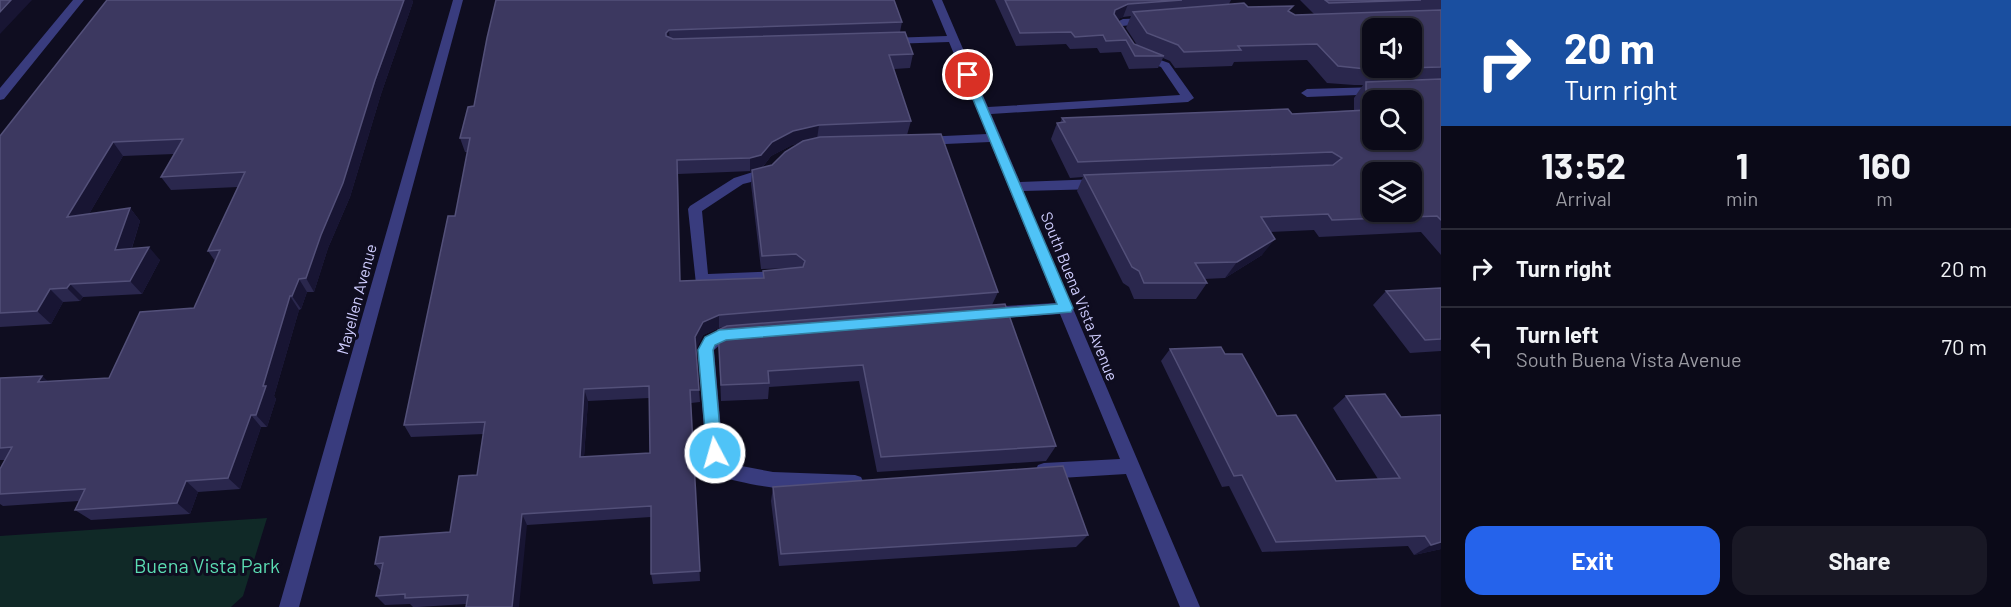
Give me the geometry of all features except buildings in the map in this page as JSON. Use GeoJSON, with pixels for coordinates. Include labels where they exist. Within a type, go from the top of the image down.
{"type":"FeatureCollection","features":[{"type":"Feature","properties":{"kind":"street"},"geometry":{"type":"LineString","coordinates":[[0,96],[79,0]]}},
{"type":"Feature","properties":{"kind":"street","name":"Mayellen Avenue"},"geometry":{"type":"LineString","coordinates":[[290,607],[458,0]]}},
{"type":"Feature","properties":{"kind":"street","name":"South Buena Vista Avenue"},"geometry":{"type":"LineString","coordinates":[[937,0],[1190,607]]}},
{"type":"Feature","properties":{"kind":"street"},"geometry":{"type":"LineString","coordinates":[[983,111],[1188,98],[1165,65],[1132,49],[1116,25],[1123,22],[1163,20]]}},
{"type":"Feature","properties":{"kind":"street"},"geometry":{"type":"LineString","coordinates":[[877,41],[953,39]]}},
{"type":"Feature","properties":{"kind":"street"},"geometry":{"type":"LineString","coordinates":[[1307,93],[1362,91]]}},
{"type":"Feature","properties":{"kind":"street"},"geometry":{"type":"LineString","coordinates":[[910,141],[994,138]]}},
{"type":"Feature","properties":{"kind":"street"},"geometry":{"type":"LineString","coordinates":[[777,161],[766,174],[739,182],[695,209],[701,280],[794,276]]}},
{"type":"Feature","properties":{"kind":"street"},"geometry":{"type":"LineString","coordinates":[[1015,187],[1112,183]]}},
{"type":"Feature","properties":{"kind":"street"},"geometry":{"type":"LineString","coordinates":[[970,314],[1066,308]]}},
{"type":"Feature","properties":{"kind":"street"},"geometry":{"type":"LineString","coordinates":[[757,331],[724,334],[710,341],[706,350],[715,453],[725,470],[742,476],[805,483],[876,483]]}},
{"type":"Feature","properties":{"kind":"street"},"geometry":{"type":"LineString","coordinates":[[1023,473],[1131,466]]}},
{"type":"Feature","properties":{"kind":"green space","name":"Buena Vista Park"},"geometry":{"type":"Polygon","coordinates":[[[267,518],[243,596],[231,607],[0,607],[0,536],[267,518]]]}},
{"type":"Feature","properties":{"kind":"route"},"geometry":{"type":"LineString","coordinates":[[715,453],[706,350],[710,341],[724,334],[1066,308],[968,75]]}}]}
